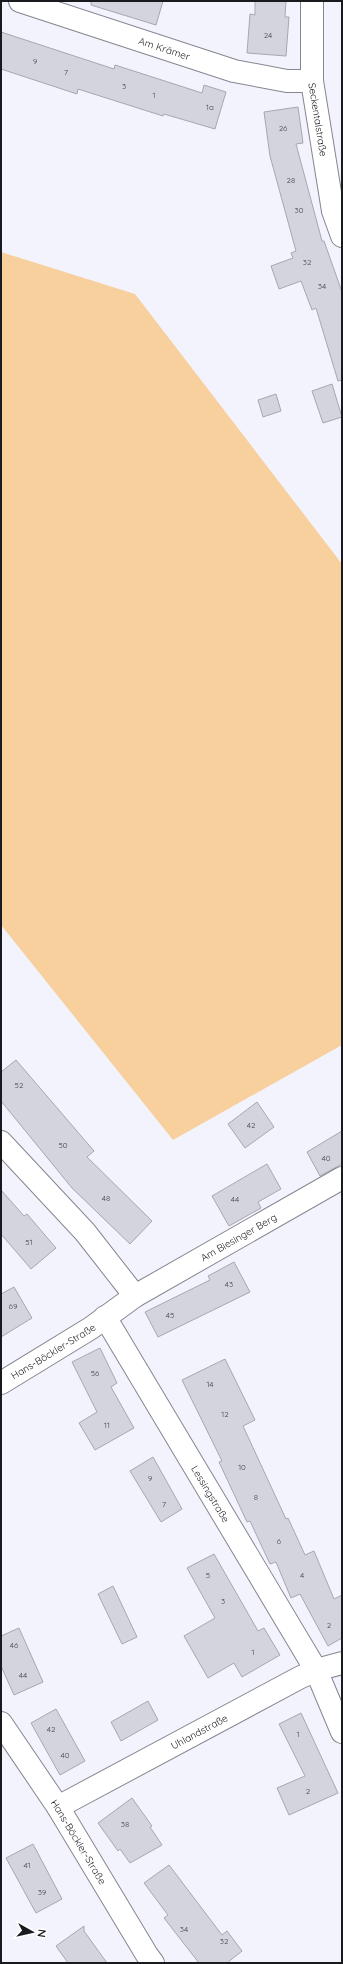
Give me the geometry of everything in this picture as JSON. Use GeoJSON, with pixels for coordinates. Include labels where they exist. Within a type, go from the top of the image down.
{"type":"FeatureCollection","features":[{"type":"Feature","properties":{"kind":"street","name":"Am Krämer"},"geometry":{"type":"LineString","coordinates":[[20,1],[234,71],[287,81],[312,81]]}},
{"type":"Feature","properties":{"kind":"street","name":"Seckentalstraße"},"geometry":{"type":"LineString","coordinates":[[312,1],[312,81],[333,211],[342,236]]}},
{"type":"Feature","properties":{"kind":"street"},"geometry":{"type":"LineString","coordinates":[[1,1142],[84,1232],[135,1296]]}},
{"type":"Feature","properties":{"kind":"street","name":"Am Biesinger Berg"},"geometry":{"type":"LineString","coordinates":[[105,1317],[135,1296],[342,1178]]}},
{"type":"Feature","properties":{"kind":"street","name":"Hans-Böckler-Straße"},"geometry":{"type":"LineString","coordinates":[[1,1383],[91,1328],[105,1317]]}},
{"type":"Feature","properties":{"kind":"street","name":"Lessingstraße"},"geometry":{"type":"LineString","coordinates":[[105,1317],[316,1670],[342,1732]]}},
{"type":"Feature","properties":{"kind":"street","name":"Uhlandstraße"},"geometry":{"type":"LineString","coordinates":[[58,1807],[316,1670],[342,1663]]}},
{"type":"Feature","properties":{"kind":"street","name":"Hans-Böckler-Straße"},"geometry":{"type":"LineString","coordinates":[[1,1723],[58,1807],[153,1963]]}},
{"type":"Feature","properties":{"kind":"shaded area"},"geometry":{"type":"Polygon","coordinates":[[[1,252],[135,294],[342,564],[342,1045],[173,1140],[1,925],[1,252]]]}},
{"type":"Feature","properties":{"kind":"building"},"geometry":{"type":"Polygon","coordinates":[[[91,1],[163,1],[156,25],[91,5],[91,1]]]}},
{"type":"Feature","properties":{"kind":"building"},"geometry":{"type":"Polygon","coordinates":[[[255,1],[286,1],[285,17],[289,17],[286,56],[247,53],[250,14],[255,15],[255,1]]]}},
{"type":"Feature","properties":{"kind":"building"},"geometry":{"type":"Polygon","coordinates":[[[1,32],[114,69],[115,65],[202,93],[204,85],[226,92],[215,129],[164,114],[163,116],[78,89],[77,94],[1,69],[1,32]]]}},
{"type":"Feature","properties":{"kind":"building"},"geometry":{"type":"Polygon","coordinates":[[[298,107],[303,143],[296,144],[322,241],[324,241],[342,292],[342,380],[338,381],[316,308],[312,310],[301,281],[279,289],[271,266],[293,258],[291,253],[296,251],[270,156],[264,112],[298,107]]]}},
{"type":"Feature","properties":{"kind":"building"},"geometry":{"type":"Polygon","coordinates":[[[332,384],[342,417],[323,423],[312,391],[332,384]]]}},
{"type":"Feature","properties":{"kind":"building"},"geometry":{"type":"Polygon","coordinates":[[[276,394],[281,411],[263,417],[258,400],[276,394]]]}},
{"type":"Feature","properties":{"kind":"building"},"geometry":{"type":"Polygon","coordinates":[[[16,1060],[94,1151],[87,1157],[152,1221],[130,1244],[72,1188],[1,1101],[1,1072],[16,1060]]]}},
{"type":"Feature","properties":{"kind":"building"},"geometry":{"type":"Polygon","coordinates":[[[257,1102],[274,1127],[245,1148],[228,1124],[257,1102]]]}},
{"type":"Feature","properties":{"kind":"building"},"geometry":{"type":"Polygon","coordinates":[[[342,1131],[342,1164],[320,1176],[307,1152],[342,1131]]]}},
{"type":"Feature","properties":{"kind":"building"},"geometry":{"type":"Polygon","coordinates":[[[267,1164],[281,1189],[258,1202],[261,1208],[229,1226],[212,1196],[267,1164]]]}},
{"type":"Feature","properties":{"kind":"building"},"geometry":{"type":"Polygon","coordinates":[[[1,1190],[24,1216],[27,1214],[56,1248],[31,1269],[1,1234],[1,1190]]]}},
{"type":"Feature","properties":{"kind":"building"},"geometry":{"type":"Polygon","coordinates":[[[234,1262],[250,1292],[158,1337],[145,1312],[210,1280],[208,1276],[234,1262]]]}},
{"type":"Feature","properties":{"kind":"building"},"geometry":{"type":"Polygon","coordinates":[[[14,1287],[32,1318],[1,1337],[1,1294],[14,1287]]]}},
{"type":"Feature","properties":{"kind":"building"},"geometry":{"type":"Polygon","coordinates":[[[100,1348],[117,1383],[111,1387],[134,1428],[95,1450],[79,1423],[97,1412],[72,1362],[100,1348]]]}},
{"type":"Feature","properties":{"kind":"building"},"geometry":{"type":"Polygon","coordinates":[[[225,1359],[255,1420],[243,1426],[286,1519],[288,1518],[305,1555],[314,1551],[334,1599],[342,1595],[342,1638],[328,1646],[300,1594],[291,1598],[276,1562],[270,1564],[250,1521],[247,1522],[219,1462],[222,1461],[182,1380],[225,1359]]]}},
{"type":"Feature","properties":{"kind":"building"},"geometry":{"type":"Polygon","coordinates":[[[153,1457],[182,1509],[161,1522],[130,1471],[153,1457]]]}},
{"type":"Feature","properties":{"kind":"building"},"geometry":{"type":"Polygon","coordinates":[[[214,1554],[258,1631],[264,1628],[280,1655],[242,1677],[234,1663],[208,1678],[184,1636],[215,1618],[187,1568],[214,1554]]]}},
{"type":"Feature","properties":{"kind":"building"},"geometry":{"type":"Polygon","coordinates":[[[113,1586],[137,1637],[122,1644],[98,1594],[113,1586]]]}},
{"type":"Feature","properties":{"kind":"building"},"geometry":{"type":"Polygon","coordinates":[[[19,1628],[43,1682],[14,1695],[1,1666],[1,1636],[19,1628]]]}},
{"type":"Feature","properties":{"kind":"building"},"geometry":{"type":"Polygon","coordinates":[[[148,1701],[158,1720],[121,1741],[111,1722],[148,1701]]]}},
{"type":"Feature","properties":{"kind":"building"},"geometry":{"type":"Polygon","coordinates":[[[56,1709],[85,1761],[60,1775],[31,1723],[56,1709]]]}},
{"type":"Feature","properties":{"kind":"building"},"geometry":{"type":"Polygon","coordinates":[[[301,1713],[338,1793],[289,1815],[277,1788],[305,1776],[279,1724],[301,1713]]]}},
{"type":"Feature","properties":{"kind":"building"},"geometry":{"type":"Polygon","coordinates":[[[132,1798],[152,1826],[150,1827],[162,1845],[130,1863],[120,1849],[118,1851],[98,1823],[132,1798]]]}},
{"type":"Feature","properties":{"kind":"building"},"geometry":{"type":"Polygon","coordinates":[[[33,1844],[62,1899],[36,1913],[6,1858],[33,1844]]]}},
{"type":"Feature","properties":{"kind":"building"},"geometry":{"type":"Polygon","coordinates":[[[169,1865],[222,1935],[227,1931],[242,1951],[227,1963],[199,1963],[164,1918],[168,1915],[144,1883],[169,1865]]]}},
{"type":"Feature","properties":{"kind":"building"},"geometry":{"type":"Polygon","coordinates":[[[84,1926],[84,1931],[107,1963],[68,1963],[56,1946],[84,1926]]]}}]}
